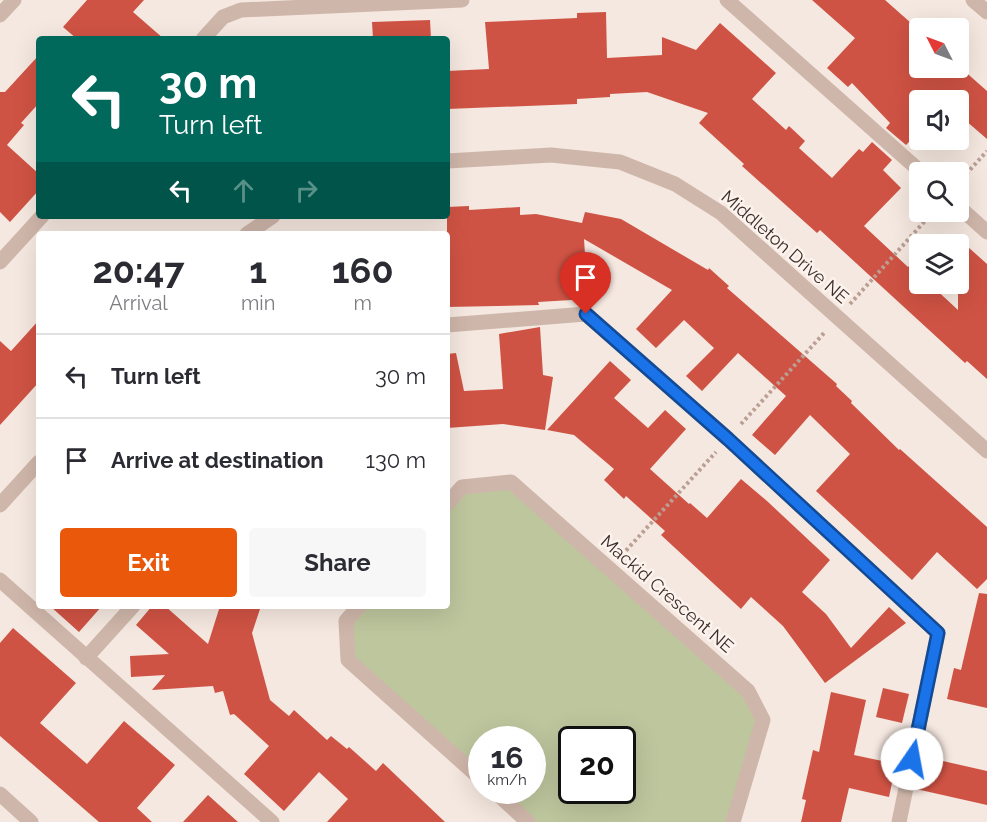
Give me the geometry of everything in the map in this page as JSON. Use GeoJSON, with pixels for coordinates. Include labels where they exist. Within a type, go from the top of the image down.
{"type":"FeatureCollection","features":[{"type":"Feature","properties":{"kind":"street"},"geometry":{"type":"LineString","coordinates":[[206,36],[224,17],[241,10],[462,0]]}},
{"type":"Feature","properties":{"kind":"street"},"geometry":{"type":"LineString","coordinates":[[727,0],[910,162]]}},
{"type":"Feature","properties":{"kind":"street"},"geometry":{"type":"LineString","coordinates":[[973,0],[987,12]]}},
{"type":"Feature","properties":{"kind":"street"},"geometry":{"type":"LineString","coordinates":[[0,15],[12,1]]}},
{"type":"Feature","properties":{"kind":"street","name":"Middleton Drive NE"},"geometry":{"type":"LineString","coordinates":[[450,162],[551,155],[620,162],[675,184],[721,213],[987,451]]}},
{"type":"Feature","properties":{"kind":"street"},"geometry":{"type":"LineString","coordinates":[[969,216],[987,232]]}},
{"type":"Feature","properties":{"kind":"street"},"geometry":{"type":"LineString","coordinates":[[0,262],[39,219]]}},
{"type":"Feature","properties":{"kind":"street"},"geometry":{"type":"LineString","coordinates":[[251,231],[269,219]]}},
{"type":"Feature","properties":{"kind":"street"},"geometry":{"type":"LineString","coordinates":[[450,325],[586,314],[728,439],[938,633],[899,822]]}},
{"type":"Feature","properties":{"kind":"street"},"geometry":{"type":"LineString","coordinates":[[0,505],[36,465]]}},
{"type":"Feature","properties":{"kind":"street","name":"Mackid Crescent NE"},"geometry":{"type":"LineString","coordinates":[[450,501],[462,487],[511,482],[748,691],[763,720],[733,822]]}},
{"type":"Feature","properties":{"kind":"street"},"geometry":{"type":"LineString","coordinates":[[0,580],[272,822]]}},
{"type":"Feature","properties":{"kind":"street"},"geometry":{"type":"LineString","coordinates":[[86,658],[130,609]]}},
{"type":"Feature","properties":{"kind":"street"},"geometry":{"type":"LineString","coordinates":[[356,609],[346,621],[348,660],[468,767]]}},
{"type":"Feature","properties":{"kind":"street"},"geometry":{"type":"LineString","coordinates":[[0,794],[31,822]]}},
{"type":"Feature","properties":{"kind":"street"},"geometry":{"type":"LineString","coordinates":[[508,804],[528,822]]}},
{"type":"Feature","properties":{"kind":"path"},"geometry":{"type":"LineString","coordinates":[[969,171],[987,151]]}},
{"type":"Feature","properties":{"kind":"path"},"geometry":{"type":"LineString","coordinates":[[610,569],[924,222]]}},
{"type":"Feature","properties":{"kind":"green space"},"geometry":{"type":"Polygon","coordinates":[[[511,482],[748,691],[763,720],[733,822],[528,822],[508,804],[546,804],[546,726],[468,726],[468,768],[348,660],[346,621],[356,609],[450,609],[450,501],[462,487],[511,482]]]}},
{"type":"Feature","properties":{"kind":"building"},"geometry":{"type":"Polygon","coordinates":[[[87,0],[144,0],[133,12],[161,36],[74,36],[63,27],[87,0]]]}},
{"type":"Feature","properties":{"kind":"building"},"geometry":{"type":"Polygon","coordinates":[[[812,0],[885,0],[909,21],[909,78],[969,78],[969,75],[987,91],[987,139],[969,123],[969,90],[909,90],[909,142],[906,145],[886,128],[890,123],[852,83],[848,87],[827,68],[855,38],[812,0]]]}},
{"type":"Feature","properties":{"kind":"building"},"geometry":{"type":"Polygon","coordinates":[[[606,12],[607,58],[662,55],[662,37],[696,50],[720,23],[776,73],[752,99],[786,130],[789,126],[805,141],[799,148],[832,178],[859,149],[863,152],[872,142],[892,160],[883,170],[901,188],[864,226],[909,266],[909,294],[941,294],[958,310],[958,294],[969,294],[969,248],[987,264],[987,379],[967,361],[965,363],[820,230],[817,233],[742,166],[744,164],[699,123],[708,113],[647,92],[577,99],[577,104],[450,109],[450,71],[489,69],[485,22],[577,18],[577,13],[606,12]]]}},
{"type":"Feature","properties":{"kind":"building"},"geometry":{"type":"Polygon","coordinates":[[[430,20],[431,36],[373,36],[372,22],[430,20]]]}},
{"type":"Feature","properties":{"kind":"building"},"geometry":{"type":"Polygon","coordinates":[[[36,58],[36,106],[21,123],[24,125],[7,145],[36,171],[36,193],[10,222],[0,212],[0,92],[5,92],[36,58]]]}},
{"type":"Feature","properties":{"kind":"building"},"geometry":{"type":"Polygon","coordinates":[[[469,206],[469,210],[520,207],[520,215],[536,214],[582,223],[585,212],[621,219],[708,270],[709,268],[729,286],[727,288],[837,384],[836,386],[852,401],[851,403],[899,450],[987,527],[987,579],[977,589],[937,552],[912,580],[816,491],[850,454],[810,415],[775,455],[752,435],[786,396],[738,353],[702,391],[686,376],[714,348],[684,320],[656,348],[636,329],[672,290],[584,239],[588,299],[538,302],[539,305],[450,307],[450,231],[447,231],[447,219],[450,219],[450,207],[469,206]]]}},
{"type":"Feature","properties":{"kind":"building"},"geometry":{"type":"Polygon","coordinates":[[[36,323],[36,385],[0,425],[0,341],[11,351],[36,323]]]}},
{"type":"Feature","properties":{"kind":"building"},"geometry":{"type":"Polygon","coordinates":[[[540,327],[543,375],[553,377],[545,430],[503,424],[450,428],[450,354],[456,353],[464,391],[503,389],[499,334],[540,327]]]}},
{"type":"Feature","properties":{"kind":"building"},"geometry":{"type":"Polygon","coordinates":[[[610,361],[631,380],[614,398],[648,428],[665,410],[686,429],[650,469],[707,518],[741,479],[830,560],[802,592],[826,614],[851,648],[889,607],[906,623],[825,683],[783,626],[751,597],[741,609],[661,535],[665,531],[626,496],[624,499],[604,480],[614,469],[574,435],[547,430],[610,361]]]}},
{"type":"Feature","properties":{"kind":"building"},"geometry":{"type":"Polygon","coordinates":[[[979,593],[987,594],[987,708],[947,699],[954,668],[961,670],[979,593]]]}},
{"type":"Feature","properties":{"kind":"building"},"geometry":{"type":"Polygon","coordinates":[[[53,609],[99,609],[79,632],[53,609]]]}},
{"type":"Feature","properties":{"kind":"building"},"geometry":{"type":"Polygon","coordinates":[[[149,609],[168,609],[208,644],[219,609],[260,609],[252,633],[270,700],[289,716],[294,710],[327,740],[331,736],[347,749],[349,747],[376,771],[383,763],[445,822],[327,822],[348,799],[319,772],[284,811],[244,774],[269,746],[234,714],[230,715],[223,691],[215,693],[213,686],[152,690],[165,675],[131,677],[130,656],[169,654],[136,625],[149,609]]]}},
{"type":"Feature","properties":{"kind":"building"},"geometry":{"type":"Polygon","coordinates":[[[13,628],[76,683],[40,723],[87,764],[124,721],[175,765],[137,808],[152,822],[99,822],[0,736],[0,643],[13,628]]]}},
{"type":"Feature","properties":{"kind":"building"},"geometry":{"type":"Polygon","coordinates":[[[883,688],[909,694],[902,723],[876,717],[883,688]]]}},
{"type":"Feature","properties":{"kind":"building"},"geometry":{"type":"Polygon","coordinates":[[[831,692],[866,700],[854,755],[901,765],[897,784],[892,783],[889,797],[849,788],[841,822],[801,822],[806,800],[802,799],[813,750],[819,752],[831,692]]]}},
{"type":"Feature","properties":{"kind":"building"},"geometry":{"type":"Polygon","coordinates":[[[934,759],[987,771],[987,805],[916,789],[920,769],[932,771],[934,759]]]}},
{"type":"Feature","properties":{"kind":"building"},"geometry":{"type":"Polygon","coordinates":[[[208,795],[238,822],[183,822],[208,795]]]}},
{"type":"Feature","properties":{"kind":"route"},"geometry":{"type":"LineString","coordinates":[[586,314],[728,439],[938,633],[912,759]]}}]}
